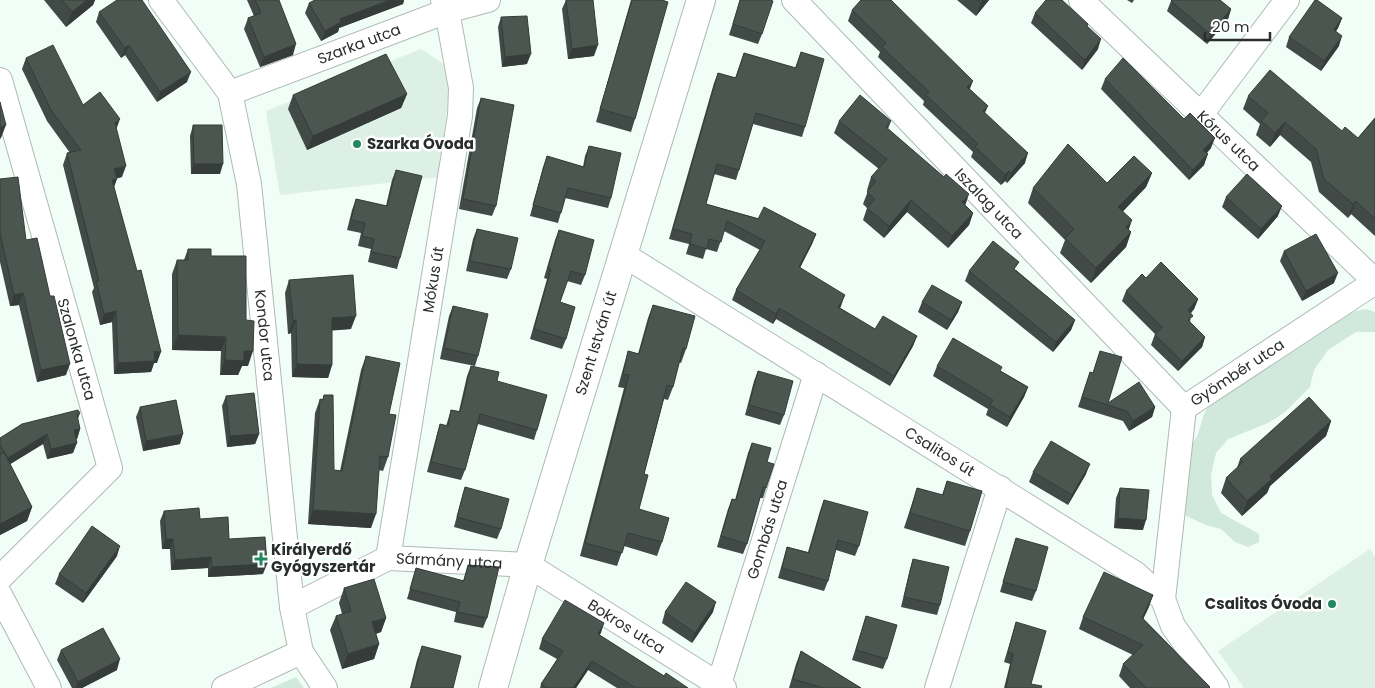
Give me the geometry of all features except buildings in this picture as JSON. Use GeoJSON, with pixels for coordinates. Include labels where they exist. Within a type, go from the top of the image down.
{"type":"FeatureCollection","features":[{"type":"Feature","properties":{"kind":"street","name":"Kondor utca"},"geometry":{"type":"LineString","coordinates":[[161,0],[230,93],[249,184],[292,607],[301,652],[325,688]]}},
{"type":"Feature","properties":{"kind":"street","name":"Szarka utca"},"geometry":{"type":"LineString","coordinates":[[230,93],[445,5],[488,0]]}},
{"type":"Feature","properties":{"kind":"street","name":"Szent István út"},"geometry":{"type":"LineString","coordinates":[[493,688],[528,565],[701,0]]}},
{"type":"Feature","properties":{"kind":"street","name":"Iszalag utca"},"geometry":{"type":"LineString","coordinates":[[794,0],[1184,408]]}},
{"type":"Feature","properties":{"kind":"street","name":"Kórus utca"},"geometry":{"type":"LineString","coordinates":[[1081,0],[1202,113],[1375,282]]}},
{"type":"Feature","properties":{"kind":"street"},"geometry":{"type":"LineString","coordinates":[[1202,113],[1288,0]]}},
{"type":"Feature","properties":{"kind":"street","name":"Mókus út"},"geometry":{"type":"LineString","coordinates":[[388,558],[460,116],[461,88],[445,5]]}},
{"type":"Feature","properties":{"kind":"street","name":"Szalonka utca"},"geometry":{"type":"LineString","coordinates":[[0,80],[110,468],[0,578]]}},
{"type":"Feature","properties":{"kind":"street","name":"Csalitos út"},"geometry":{"type":"LineString","coordinates":[[624,255],[1136,574],[1163,599],[1173,626],[1217,688]]}},
{"type":"Feature","properties":{"kind":"street","name":"Gyömbér utca"},"geometry":{"type":"LineString","coordinates":[[1163,599],[1184,408],[1375,282]]}},
{"type":"Feature","properties":{"kind":"street","name":"Gombás utca"},"geometry":{"type":"LineString","coordinates":[[721,686],[816,374]]}},
{"type":"Feature","properties":{"kind":"street"},"geometry":{"type":"LineString","coordinates":[[937,688],[1000,488]]}},
{"type":"Feature","properties":{"kind":"street","name":"Sármány utca"},"geometry":{"type":"LineString","coordinates":[[292,607],[388,558],[528,565]]}},
{"type":"Feature","properties":{"kind":"street","name":"Bokros utca"},"geometry":{"type":"LineString","coordinates":[[528,565],[721,686]]}},
{"type":"Feature","properties":{"kind":"street"},"geometry":{"type":"LineString","coordinates":[[0,595],[49,688]]}},
{"type":"Feature","properties":{"kind":"street"},"geometry":{"type":"LineString","coordinates":[[224,688],[301,652]]}},
{"type":"Feature","properties":{"kind":"shaded area","name":"Szarka Óvoda"},"geometry":{"type":"Polygon","coordinates":[[[421,49],[451,69],[440,177],[280,195],[266,111],[421,49]]]}},
{"type":"Feature","properties":{"kind":"shaded area"},"geometry":{"type":"Polygon","coordinates":[[[1366,309],[1375,312],[1375,332],[1356,332],[1328,350],[1314,370],[1310,387],[1285,412],[1268,423],[1228,439],[1216,453],[1211,475],[1212,495],[1221,513],[1259,534],[1259,542],[1248,547],[1235,542],[1221,529],[1186,516],[1180,489],[1188,452],[1198,434],[1204,414],[1218,391],[1338,315],[1366,309]]]}},
{"type":"Feature","properties":{"kind":"shaded area","name":"Csalitos Óvoda"},"geometry":{"type":"Polygon","coordinates":[[[1370,549],[1375,557],[1375,688],[1244,688],[1218,651],[1370,549]]]}},
{"type":"Feature","properties":{"kind":"shaded area"},"geometry":{"type":"Polygon","coordinates":[[[296,677],[304,688],[271,688],[296,677]]]}},
{"type":"Feature","properties":{"kind":"place","name":"Szarka Óvoda"},"geometry":{"type":"Point","coordinates":[357,144]}},
{"type":"Feature","properties":{"kind":"place","name":"Királyerdő Gyógyszertár"},"geometry":{"type":"Point","coordinates":[261,559]}},
{"type":"Feature","properties":{"kind":"place","name":"Csalitos Óvoda"},"geometry":{"type":"Point","coordinates":[1332,604]}}]}
